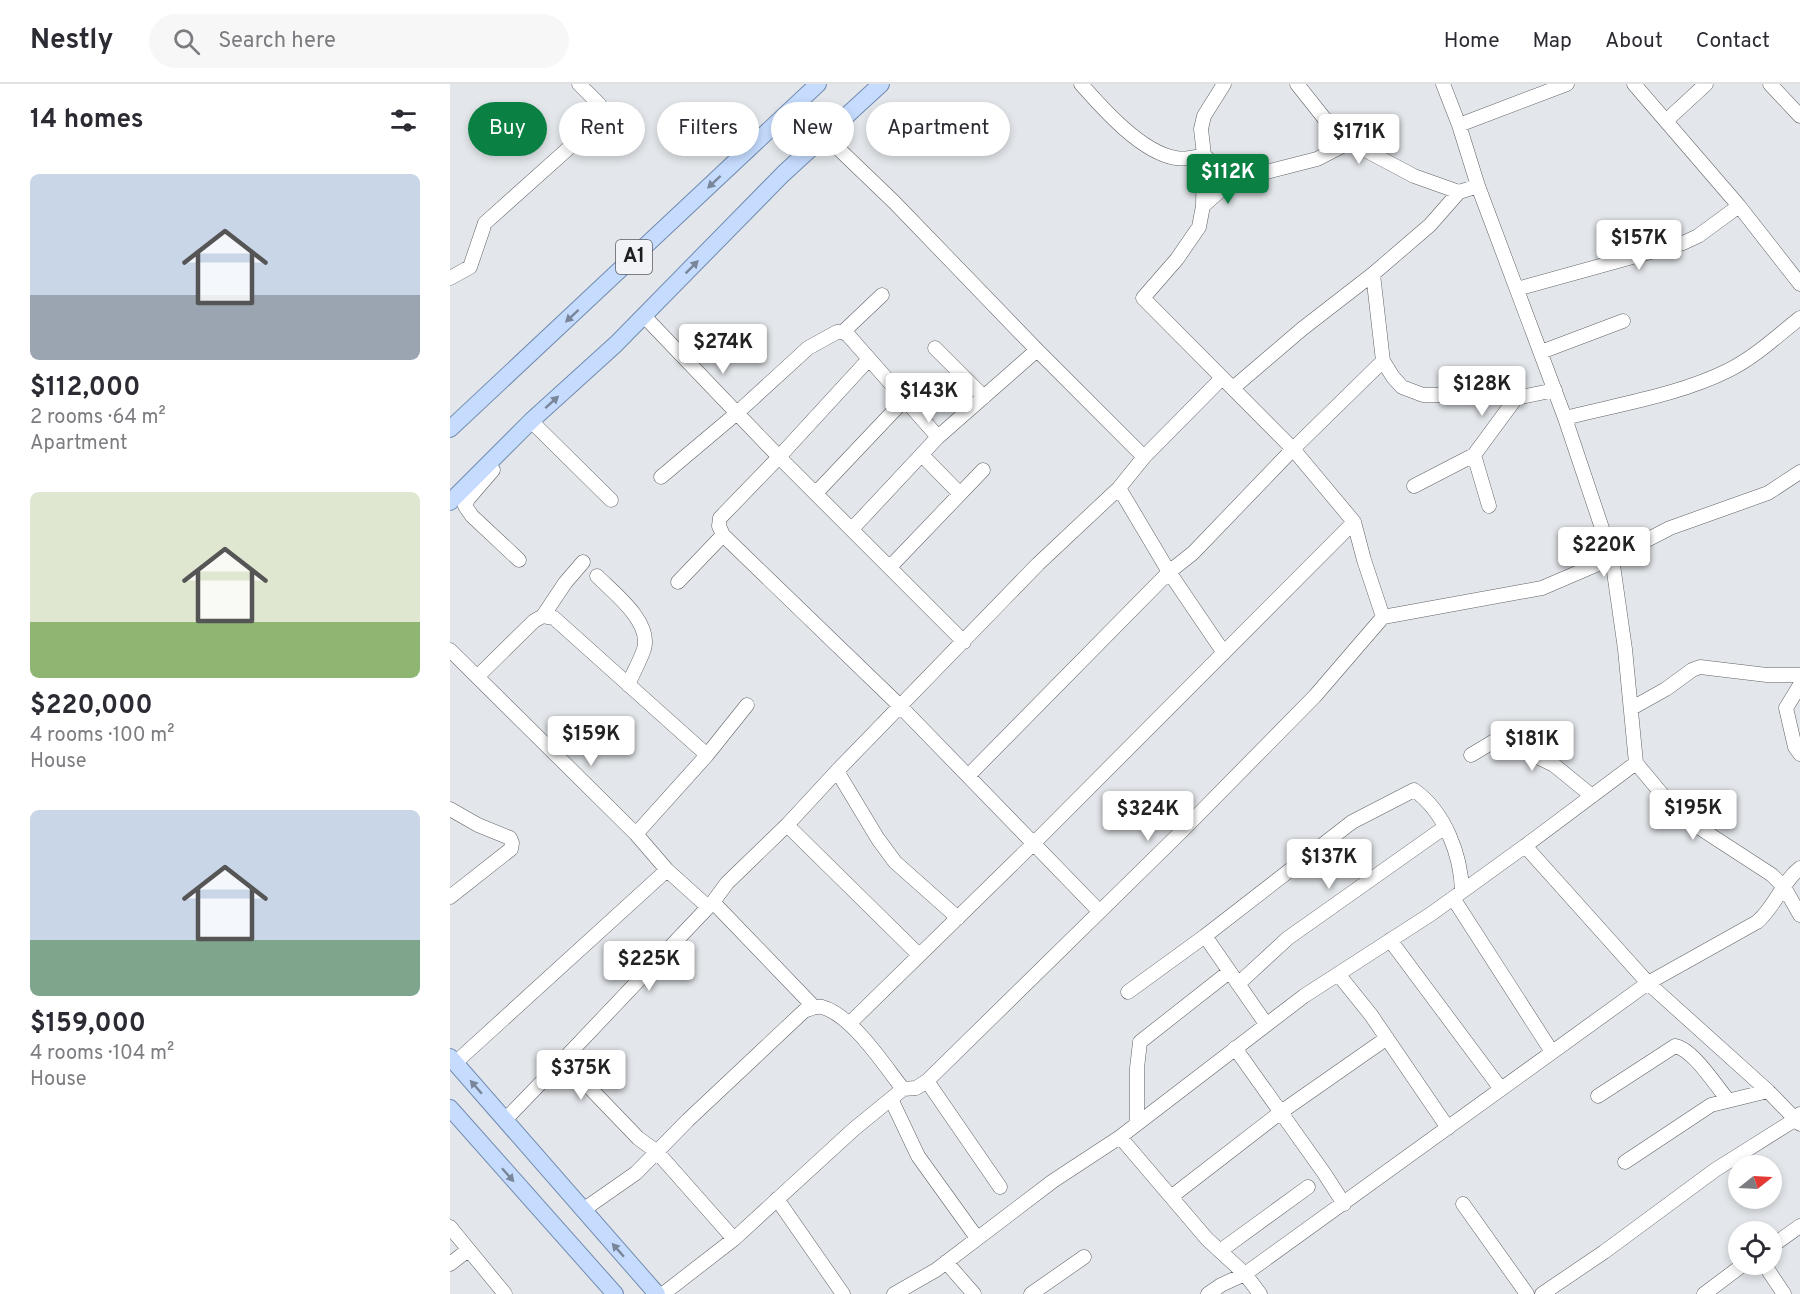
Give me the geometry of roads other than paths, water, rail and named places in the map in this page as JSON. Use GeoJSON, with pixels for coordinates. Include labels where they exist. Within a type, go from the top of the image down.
{"type":"FeatureCollection","features":[{"type":"Feature","properties":{"kind":"main road","name":"A1"},"geometry":{"type":"LineString","coordinates":[[798,102],[818,84]]}},
{"type":"Feature","properties":{"kind":"main road","name":"A1"},"geometry":{"type":"LineString","coordinates":[[854,109],[881,84]]}},
{"type":"Feature","properties":{"kind":"main road","name":"A1"},"geometry":{"type":"LineString","coordinates":[[450,429],[771,128]]}},
{"type":"Feature","properties":{"kind":"main road","name":"A1"},"geometry":{"type":"LineString","coordinates":[[450,502],[616,344],[803,156]]}},
{"type":"Feature","properties":{"kind":"main road"},"geometry":{"type":"LineString","coordinates":[[453,1060],[657,1294]]}},
{"type":"Feature","properties":{"kind":"main road"},"geometry":{"type":"LineString","coordinates":[[450,1108],[615,1294]]}},
{"type":"Feature","properties":{"kind":"street"},"geometry":{"type":"LineString","coordinates":[[450,278],[471,267],[485,223],[599,121],[603,112],[599,104],[579,84]]}},
{"type":"Feature","properties":{"kind":"street"},"geometry":{"type":"LineString","coordinates":[[1081,84],[1095,100],[1149,148],[1177,158],[1204,155]]}},
{"type":"Feature","properties":{"kind":"street"},"geometry":{"type":"LineString","coordinates":[[1224,84],[1204,116],[1201,129],[1204,155],[1203,206],[1199,227],[1177,259],[1143,298],[1293,449],[1354,522],[1383,617]]}},
{"type":"Feature","properties":{"kind":"street"},"geometry":{"type":"LineString","coordinates":[[1297,84],[1324,118],[1350,142],[1414,176],[1460,192]]}},
{"type":"Feature","properties":{"kind":"street"},"geometry":{"type":"LineString","coordinates":[[1443,84],[1459,125],[1478,186],[1565,418],[1612,558],[1632,708],[1636,763],[1672,810],[1766,870],[1784,887],[1800,915]]}},
{"type":"Feature","properties":{"kind":"street"},"geometry":{"type":"LineString","coordinates":[[1459,125],[1568,84]]}},
{"type":"Feature","properties":{"kind":"street"},"geometry":{"type":"LineString","coordinates":[[1634,84],[1739,206],[1800,284]]}},
{"type":"Feature","properties":{"kind":"street"},"geometry":{"type":"LineString","coordinates":[[1667,120],[1707,84]]}},
{"type":"Feature","properties":{"kind":"street"},"geometry":{"type":"LineString","coordinates":[[1770,84],[1800,116]]}},
{"type":"Feature","properties":{"kind":"street"},"geometry":{"type":"LineString","coordinates":[[1203,206],[1231,181],[1317,159],[1350,142]]}},
{"type":"Feature","properties":{"kind":"street"},"geometry":{"type":"LineString","coordinates":[[1204,155],[1231,181]]}},
{"type":"Feature","properties":{"kind":"street"},"geometry":{"type":"LineString","coordinates":[[846,156],[894,202],[1144,457]]}},
{"type":"Feature","properties":{"kind":"street"},"geometry":{"type":"LineString","coordinates":[[1233,388],[1431,225],[1460,192],[1478,186]]}},
{"type":"Feature","properties":{"kind":"street"},"geometry":{"type":"LineString","coordinates":[[1517,290],[1683,243],[1698,236],[1739,206]]}},
{"type":"Feature","properties":{"kind":"street"},"geometry":{"type":"LineString","coordinates":[[1373,274],[1383,361],[1402,387],[1423,395],[1482,394],[1516,398],[1555,390]]}},
{"type":"Feature","properties":{"kind":"street"},"geometry":{"type":"LineString","coordinates":[[661,477],[808,348],[828,336],[843,332],[882,295]]}},
{"type":"Feature","properties":{"kind":"street"},"geometry":{"type":"LineString","coordinates":[[644,316],[778,457],[964,642]]}},
{"type":"Feature","properties":{"kind":"street"},"geometry":{"type":"LineString","coordinates":[[1565,418],[1687,387],[1729,370],[1752,356],[1800,318]]}},
{"type":"Feature","properties":{"kind":"street"},"geometry":{"type":"LineString","coordinates":[[1541,352],[1623,321]]}},
{"type":"Feature","properties":{"kind":"street"},"geometry":{"type":"LineString","coordinates":[[843,332],[938,436]]}},
{"type":"Feature","properties":{"kind":"street"},"geometry":{"type":"LineString","coordinates":[[935,348],[984,397]]}},
{"type":"Feature","properties":{"kind":"street"},"geometry":{"type":"LineString","coordinates":[[852,530],[938,436],[1037,350]]}},
{"type":"Feature","properties":{"kind":"street"},"geometry":{"type":"LineString","coordinates":[[870,359],[720,518],[719,526],[723,535],[900,706],[1099,911]]}},
{"type":"Feature","properties":{"kind":"street"},"geometry":{"type":"LineString","coordinates":[[968,776],[1169,572],[1193,553],[1293,449],[1383,361]]}},
{"type":"Feature","properties":{"kind":"street"},"geometry":{"type":"LineString","coordinates":[[506,1120],[711,905],[727,883],[787,825],[1038,564],[1119,488],[1144,457],[1222,378]]}},
{"type":"Feature","properties":{"kind":"street"},"geometry":{"type":"LineString","coordinates":[[1414,486],[1474,455],[1516,398]]}},
{"type":"Feature","properties":{"kind":"street"},"geometry":{"type":"LineString","coordinates":[[816,493],[905,399]]}},
{"type":"Feature","properties":{"kind":"street"},"geometry":{"type":"LineString","coordinates":[[519,560],[472,516],[465,506],[479,484],[533,423],[610,500]]}},
{"type":"Feature","properties":{"kind":"street"},"geometry":{"type":"LineString","coordinates":[[922,455],[960,494]]}},
{"type":"Feature","properties":{"kind":"street"},"geometry":{"type":"LineString","coordinates":[[1474,455],[1489,506]]}},
{"type":"Feature","properties":{"kind":"street"},"geometry":{"type":"LineString","coordinates":[[890,567],[983,470]]}},
{"type":"Feature","properties":{"kind":"street"},"geometry":{"type":"LineString","coordinates":[[663,1294],[734,1239],[903,1089],[916,1088],[927,1081],[1315,696],[1383,617],[1542,588],[1612,558],[1670,528],[1768,493],[1800,472]]}},
{"type":"Feature","properties":{"kind":"street"},"geometry":{"type":"LineString","coordinates":[[1119,488],[1169,572],[1224,653]]}},
{"type":"Feature","properties":{"kind":"street"},"geometry":{"type":"LineString","coordinates":[[850,1023],[1033,844],[1354,522]]}},
{"type":"Feature","properties":{"kind":"street"},"geometry":{"type":"LineString","coordinates":[[678,582],[723,535]]}},
{"type":"Feature","properties":{"kind":"street"},"geometry":{"type":"LineString","coordinates":[[478,676],[534,621],[543,616],[565,583],[583,562]]}},
{"type":"Feature","properties":{"kind":"street"},"geometry":{"type":"LineString","coordinates":[[597,576],[633,612],[644,631],[645,647],[628,684]]}},
{"type":"Feature","properties":{"kind":"street"},"geometry":{"type":"LineString","coordinates":[[543,616],[554,618],[707,754]]}},
{"type":"Feature","properties":{"kind":"street"},"geometry":{"type":"LineString","coordinates":[[450,650],[636,834],[667,870],[711,905],[814,1007]]}},
{"type":"Feature","properties":{"kind":"street"},"geometry":{"type":"LineString","coordinates":[[1632,708],[1666,689],[1692,670],[1700,668],[1767,675],[1800,675]]}},
{"type":"Feature","properties":{"kind":"street"},"geometry":{"type":"LineString","coordinates":[[1800,685],[1786,708],[1795,747],[1800,754]]}},
{"type":"Feature","properties":{"kind":"street"},"geometry":{"type":"LineString","coordinates":[[636,834],[747,705]]}},
{"type":"Feature","properties":{"kind":"street"},"geometry":{"type":"LineString","coordinates":[[1471,755],[1496,740],[1502,740],[1554,765],[1592,796]]}},
{"type":"Feature","properties":{"kind":"street"},"geometry":{"type":"LineString","coordinates":[[894,1294],[936,1270],[1053,1181],[1120,1137],[1321,984],[1457,895],[1636,763]]}},
{"type":"Feature","properties":{"kind":"street"},"geometry":{"type":"LineString","coordinates":[[837,771],[878,839],[896,862],[958,918]]}},
{"type":"Feature","properties":{"kind":"street"},"geometry":{"type":"LineString","coordinates":[[1128,992],[1205,936],[1352,822],[1414,790],[1423,796],[1445,828],[1456,851],[1462,872],[1457,895],[1487,954],[1552,1052]]}},
{"type":"Feature","properties":{"kind":"street"},"geometry":{"type":"LineString","coordinates":[[450,809],[477,825],[510,838],[513,843],[511,849],[450,897]]}},
{"type":"Feature","properties":{"kind":"street"},"geometry":{"type":"LineString","coordinates":[[787,825],[919,956]]}},
{"type":"Feature","properties":{"kind":"street"},"geometry":{"type":"LineString","coordinates":[[1238,984],[1288,938],[1445,828]]}},
{"type":"Feature","properties":{"kind":"street"},"geometry":{"type":"LineString","coordinates":[[1525,846],[1648,983],[1799,1119],[1715,1170],[1605,1252],[1542,1294]]}},
{"type":"Feature","properties":{"kind":"street"},"geometry":{"type":"LineString","coordinates":[[1208,1294],[1245,1274],[1648,983],[1757,922],[1766,915],[1792,874],[1800,868]]}},
{"type":"Feature","properties":{"kind":"street"},"geometry":{"type":"LineString","coordinates":[[453,1060],[667,870]]}},
{"type":"Feature","properties":{"kind":"street"},"geometry":{"type":"LineString","coordinates":[[1205,936],[1266,1024]]}},
{"type":"Feature","properties":{"kind":"street"},"geometry":{"type":"LineString","coordinates":[[1390,940],[1501,1089]]}},
{"type":"Feature","properties":{"kind":"street"},"geometry":{"type":"LineString","coordinates":[[1137,1123],[1137,1068],[1140,1042],[1229,972]]}},
{"type":"Feature","properties":{"kind":"street"},"geometry":{"type":"LineString","coordinates":[[1338,974],[1387,1038],[1448,1128]]}},
{"type":"Feature","properties":{"kind":"street"},"geometry":{"type":"LineString","coordinates":[[583,1210],[636,1173],[688,1120],[804,1011],[814,1007],[822,1007],[850,1023],[903,1089]]}},
{"type":"Feature","properties":{"kind":"street"},"geometry":{"type":"LineString","coordinates":[[1171,1197],[1281,1112],[1387,1038]]}},
{"type":"Feature","properties":{"kind":"street"},"geometry":{"type":"LineString","coordinates":[[1598,1096],[1675,1046],[1681,1047],[1691,1055],[1728,1100]]}},
{"type":"Feature","properties":{"kind":"street"},"geometry":{"type":"LineString","coordinates":[[1235,1048],[1344,1204]]}},
{"type":"Feature","properties":{"kind":"street"},"geometry":{"type":"LineString","coordinates":[[563,1060],[638,1138],[657,1152],[734,1239]]}},
{"type":"Feature","properties":{"kind":"street"},"geometry":{"type":"LineString","coordinates":[[927,1081],[1000,1187]]}},
{"type":"Feature","properties":{"kind":"street"},"geometry":{"type":"LineString","coordinates":[[1625,1162],[1711,1105],[1768,1091]]}},
{"type":"Feature","properties":{"kind":"street"},"geometry":{"type":"LineString","coordinates":[[891,1099],[918,1156],[977,1238]]}},
{"type":"Feature","properties":{"kind":"street"},"geometry":{"type":"LineString","coordinates":[[1120,1137],[1220,1251],[1245,1274],[1260,1294]]}},
{"type":"Feature","properties":{"kind":"street"},"geometry":{"type":"LineString","coordinates":[[1220,1251],[1308,1187]]}},
{"type":"Feature","properties":{"kind":"street"},"geometry":{"type":"LineString","coordinates":[[777,1199],[843,1294]]}},
{"type":"Feature","properties":{"kind":"street"},"geometry":{"type":"LineString","coordinates":[[1463,1204],[1527,1294]]}},
{"type":"Feature","properties":{"kind":"street"},"geometry":{"type":"LineString","coordinates":[[1782,1239],[1800,1226]]}},
{"type":"Feature","properties":{"kind":"street"},"geometry":{"type":"LineString","coordinates":[[450,1227],[505,1294]]}},
{"type":"Feature","properties":{"kind":"street"},"geometry":{"type":"LineString","coordinates":[[450,1264],[468,1250]]}},
{"type":"Feature","properties":{"kind":"street"},"geometry":{"type":"LineString","coordinates":[[1031,1294],[1084,1257]]}},
{"type":"Feature","properties":{"kind":"street"},"geometry":{"type":"LineString","coordinates":[[946,1262],[974,1294]]}},
{"type":"Feature","properties":{"kind":"street"},"geometry":{"type":"LineString","coordinates":[[1704,1294],[1729,1275]]}},
{"type":"Feature","properties":{"kind":"street"},"geometry":{"type":"LineString","coordinates":[[1771,1275],[1784,1294]]}}]}
